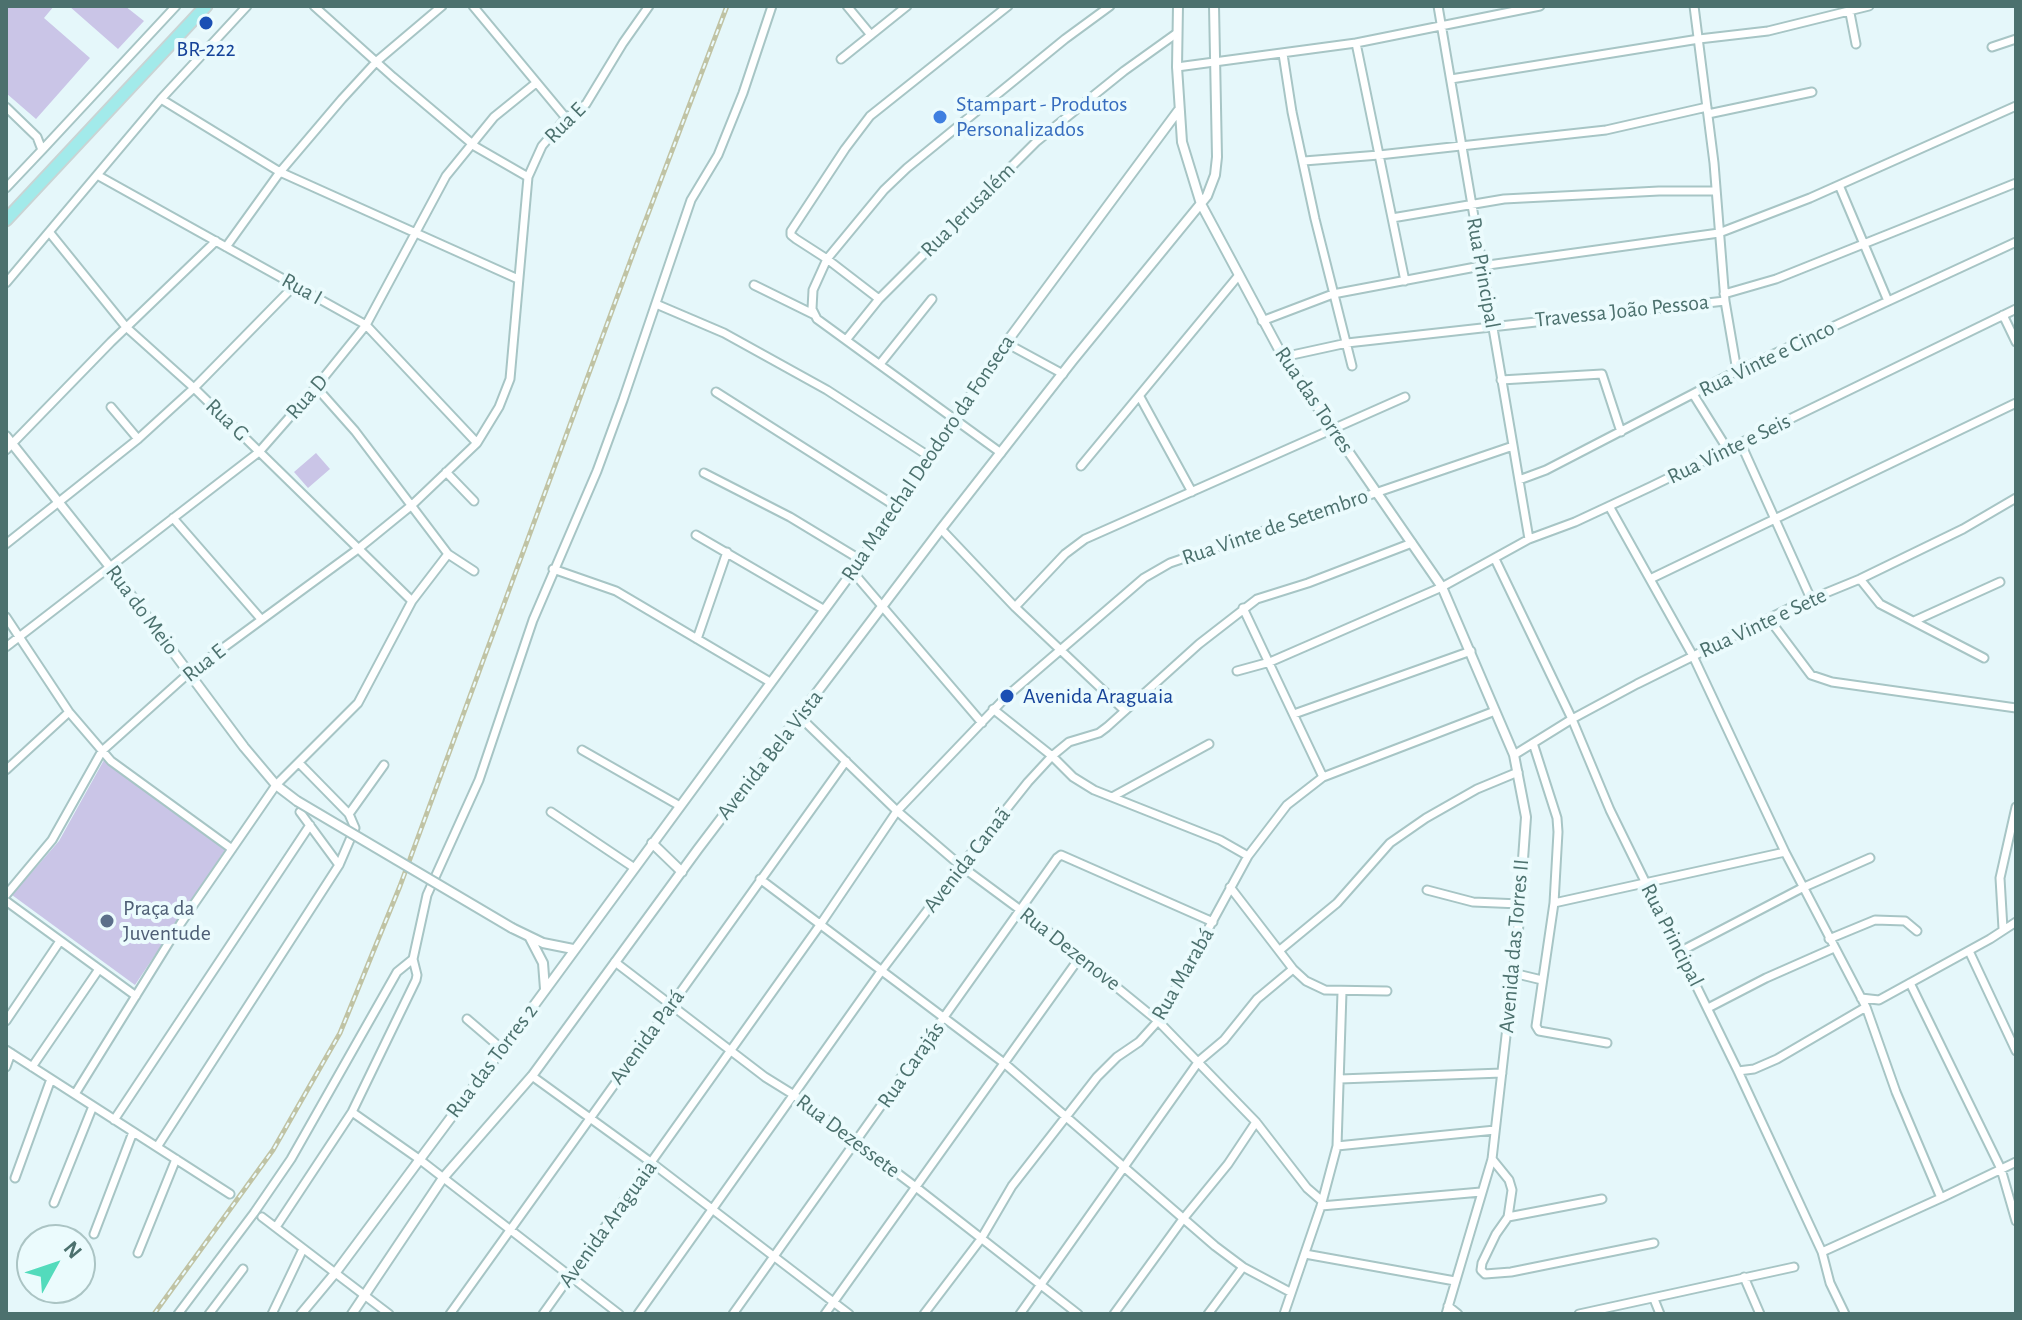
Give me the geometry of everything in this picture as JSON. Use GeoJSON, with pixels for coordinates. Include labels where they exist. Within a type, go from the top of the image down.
{"type":"FeatureCollection","features":[{"type":"Feature","properties":{"kind":"highway"},"geometry":{"type":"LineString","coordinates":[[8,214],[206,6]]}},
{"type":"Feature","properties":{"kind":"street"},"geometry":{"type":"LineString","coordinates":[[6,188],[176,6]]}},
{"type":"Feature","properties":{"kind":"street"},"geometry":{"type":"LineString","coordinates":[[6,283],[161,99],[247,6]]}},
{"type":"Feature","properties":{"kind":"street"},"geometry":{"type":"LineString","coordinates":[[314,6],[471,143],[528,177]]}},
{"type":"Feature","properties":{"kind":"street"},"geometry":{"type":"LineString","coordinates":[[226,247],[280,172],[377,61],[442,6]]}},
{"type":"Feature","properties":{"kind":"street"},"geometry":{"type":"LineString","coordinates":[[473,6],[566,118]]}},
{"type":"Feature","properties":{"kind":"street","name":"Rua E"},"geometry":{"type":"LineString","coordinates":[[6,898],[52,840],[102,751],[189,673],[358,549],[412,505],[477,443],[499,407],[510,379],[517,329],[518,279],[528,177],[542,146],[566,118],[586,104],[649,6]]}},
{"type":"Feature","properties":{"kind":"street"},"geometry":{"type":"LineString","coordinates":[[276,1227],[352,1112],[416,980],[413,959],[427,895],[479,780],[533,620],[597,471],[691,200],[718,155],[748,81],[772,6]]}},
{"type":"Feature","properties":{"kind":"street"},"geometry":{"type":"LineString","coordinates":[[847,6],[871,35]]}},
{"type":"Feature","properties":{"kind":"street"},"geometry":{"type":"LineString","coordinates":[[841,59],[907,6]]}},
{"type":"Feature","properties":{"kind":"street"},"geometry":{"type":"LineString","coordinates":[[879,299],[796,239],[791,231],[870,116],[1008,6]]}},
{"type":"Feature","properties":{"kind":"street"},"geometry":{"type":"LineString","coordinates":[[815,316],[813,290],[827,259],[884,190],[1065,39],[1110,6]]}},
{"type":"Feature","properties":{"kind":"street","name":"Rua das Torres"},"geometry":{"type":"LineString","coordinates":[[1178,6],[1178,111],[1186,162],[1201,204],[1283,357],[1442,587]]}},
{"type":"Feature","properties":{"kind":"street","name":"Avenida Bela Vista"},"geometry":{"type":"LineString","coordinates":[[352,1314],[443,1178],[532,1076],[941,529],[1212,188],[1217,157],[1214,6]]}},
{"type":"Feature","properties":{"kind":"street","name":"Rua Principal"},"geometry":{"type":"LineString","coordinates":[[1438,6],[1529,539]]}},
{"type":"Feature","properties":{"kind":"street"},"geometry":{"type":"LineString","coordinates":[[1177,67],[1356,43],[1540,6]]}},
{"type":"Feature","properties":{"kind":"street"},"geometry":{"type":"LineString","coordinates":[[1694,6],[1708,111],[1725,297],[1737,371]]}},
{"type":"Feature","properties":{"kind":"street"},"geometry":{"type":"LineString","coordinates":[[1451,79],[1699,39],[1768,31],[1849,8],[1869,6]]}},
{"type":"Feature","properties":{"kind":"street"},"geometry":{"type":"LineString","coordinates":[[1849,8],[1856,44]]}},
{"type":"Feature","properties":{"kind":"street","name":"Rua Jerusalém"},"geometry":{"type":"LineString","coordinates":[[846,340],[879,299],[1036,142],[1177,33]]}},
{"type":"Feature","properties":{"kind":"street"},"geometry":{"type":"LineString","coordinates":[[1992,47],[2016,39]]}},
{"type":"Feature","properties":{"kind":"street"},"geometry":{"type":"LineString","coordinates":[[1356,43],[1405,281]]}},
{"type":"Feature","properties":{"kind":"street"},"geometry":{"type":"LineString","coordinates":[[1283,54],[1292,112],[1352,366]]}},
{"type":"Feature","properties":{"kind":"street","name":"Rua D"},"geometry":{"type":"LineString","coordinates":[[6,647],[259,452],[366,325],[446,176],[494,117],[536,83]]}},
{"type":"Feature","properties":{"kind":"street"},"geometry":{"type":"LineString","coordinates":[[1304,161],[1606,130],[1812,92]]}},
{"type":"Feature","properties":{"kind":"street"},"geometry":{"type":"LineString","coordinates":[[161,99],[280,172],[518,279]]}},
{"type":"Feature","properties":{"kind":"street"},"geometry":{"type":"LineString","coordinates":[[1262,321],[1333,294],[1481,266],[1719,233],[1756,221],[2016,106]]}},
{"type":"Feature","properties":{"kind":"street"},"geometry":{"type":"LineString","coordinates":[[6,107],[37,137],[42,150]]}},
{"type":"Feature","properties":{"kind":"street","name":"Rua Marechal Deodoro da Fonseca"},"geometry":{"type":"LineString","coordinates":[[680,806],[861,560],[1006,343],[1178,111]]}},
{"type":"Feature","properties":{"kind":"street","name":"Rua I"},"geometry":{"type":"LineString","coordinates":[[97,175],[366,325],[477,443]]}},
{"type":"Feature","properties":{"kind":"street","name":"Travessa João Pessoa"},"geometry":{"type":"LineString","coordinates":[[1283,357],[1347,343],[1725,297],[2016,183]]}},
{"type":"Feature","properties":{"kind":"street"},"geometry":{"type":"LineString","coordinates":[[1839,185],[1888,301]]}},
{"type":"Feature","properties":{"kind":"street"},"geometry":{"type":"LineString","coordinates":[[1392,218],[1471,204],[1626,192],[1716,191]]}},
{"type":"Feature","properties":{"kind":"street","name":"Rua G"},"geometry":{"type":"LineString","coordinates":[[50,233],[126,327],[194,388],[412,601]]}},
{"type":"Feature","properties":{"kind":"street"},"geometry":{"type":"LineString","coordinates":[[10,447],[126,327],[216,241]]}},
{"type":"Feature","properties":{"kind":"street","name":"Rua Vinte e Cinco"},"geometry":{"type":"LineString","coordinates":[[1519,480],[1546,470],[1737,371],[2016,242]]}},
{"type":"Feature","properties":{"kind":"street"},"geometry":{"type":"LineString","coordinates":[[1081,466],[1239,275]]}},
{"type":"Feature","properties":{"kind":"street"},"geometry":{"type":"LineString","coordinates":[[6,544],[138,439],[194,388],[295,285]]}},
{"type":"Feature","properties":{"kind":"street"},"geometry":{"type":"LineString","coordinates":[[754,285],[815,316],[1001,453]]}},
{"type":"Feature","properties":{"kind":"street"},"geometry":{"type":"LineString","coordinates":[[880,364],[932,299]]}},
{"type":"Feature","properties":{"kind":"street"},"geometry":{"type":"LineString","coordinates":[[656,304],[724,333],[827,390],[930,457]]}},
{"type":"Feature","properties":{"kind":"street","name":"Rua Vinte e Seis"},"geometry":{"type":"LineString","coordinates":[[1237,671],[1270,662],[1442,587],[1529,539],[1609,506],[1741,444],[2016,309]]}},
{"type":"Feature","properties":{"kind":"street"},"geometry":{"type":"LineString","coordinates":[[2003,315],[2016,342]]}},
{"type":"Feature","properties":{"kind":"street"},"geometry":{"type":"LineString","coordinates":[[1006,343],[1063,374]]}},
{"type":"Feature","properties":{"kind":"street"},"geometry":{"type":"LineString","coordinates":[[1501,380],[1602,374],[1621,432]]}},
{"type":"Feature","properties":{"kind":"street"},"geometry":{"type":"LineString","coordinates":[[316,387],[355,431],[448,554],[474,571]]}},
{"type":"Feature","properties":{"kind":"street"},"geometry":{"type":"LineString","coordinates":[[716,392],[897,507]]}},
{"type":"Feature","properties":{"kind":"street"},"geometry":{"type":"LineString","coordinates":[[1693,394],[1728,450]]}},
{"type":"Feature","properties":{"kind":"street"},"geometry":{"type":"LineString","coordinates":[[1140,397],[1192,492]]}},
{"type":"Feature","properties":{"kind":"street"},"geometry":{"type":"LineString","coordinates":[[1015,607],[1080,542],[1405,397]]}},
{"type":"Feature","properties":{"kind":"street"},"geometry":{"type":"LineString","coordinates":[[1650,579],[2016,403]]}},
{"type":"Feature","properties":{"kind":"street"},"geometry":{"type":"LineString","coordinates":[[111,407],[138,439]]}},
{"type":"Feature","properties":{"kind":"street","name":"Rua do Meio"},"geometry":{"type":"LineString","coordinates":[[6,436],[10,447],[59,500],[276,785],[297,801],[530,938],[573,949]]}},
{"type":"Feature","properties":{"kind":"street"},"geometry":{"type":"LineString","coordinates":[[1741,444],[1811,599]]}},
{"type":"Feature","properties":{"kind":"street","name":"Rua Vinte de Setembro"},"geometry":{"type":"LineString","coordinates":[[1060,649],[1144,578],[1170,563],[1513,446]]}},
{"type":"Feature","properties":{"kind":"street"},"geometry":{"type":"LineString","coordinates":[[446,472],[474,501]]}},
{"type":"Feature","properties":{"kind":"street"},"geometry":{"type":"LineString","coordinates":[[704,473],[790,517],[861,560]]}},
{"type":"Feature","properties":{"kind":"street","name":"Rua Vinte e Sete"},"geometry":{"type":"LineString","coordinates":[[1514,755],[1572,719],[1693,656],[1963,529],[2016,498]]}},
{"type":"Feature","properties":{"kind":"street"},"geometry":{"type":"LineString","coordinates":[[1609,506],[1693,656],[1802,888],[1866,1007],[1896,1092],[1941,1198]]}},
{"type":"Feature","properties":{"kind":"street"},"geometry":{"type":"LineString","coordinates":[[173,518],[261,619]]}},
{"type":"Feature","properties":{"kind":"street"},"geometry":{"type":"LineString","coordinates":[[941,529],[1015,607],[1124,710]]}},
{"type":"Feature","properties":{"kind":"street"},"geometry":{"type":"LineString","coordinates":[[696,535],[823,609]]}},
{"type":"Feature","properties":{"kind":"street","name":"Avenida Canaã"},"geometry":{"type":"LineString","coordinates":[[638,1314],[882,970],[961,866],[1052,756],[1069,742],[1099,733],[1257,599],[1412,543]]}},
{"type":"Feature","properties":{"kind":"street"},"geometry":{"type":"LineString","coordinates":[[697,639],[727,552]]}},
{"type":"Feature","properties":{"kind":"street"},"geometry":{"type":"LineString","coordinates":[[75,1094],[181,923],[276,785],[358,703],[412,601],[448,554]]}},
{"type":"Feature","properties":{"kind":"street","name":"Rua Principal"},"geometry":{"type":"LineString","coordinates":[[1495,559],[1572,719],[1604,796],[1681,951],[1822,1252],[1830,1283],[1845,1314]]}},
{"type":"Feature","properties":{"kind":"street"},"geometry":{"type":"LineString","coordinates":[[553,569],[616,591],[770,682]]}},
{"type":"Feature","properties":{"kind":"street"},"geometry":{"type":"LineString","coordinates":[[852,571],[982,723]]}},
{"type":"Feature","properties":{"kind":"street"},"geometry":{"type":"LineString","coordinates":[[1860,579],[1875,600],[1984,658]]}},
{"type":"Feature","properties":{"kind":"street"},"geometry":{"type":"LineString","coordinates":[[1914,621],[2000,582]]}},
{"type":"Feature","properties":{"kind":"street","name":"Avenida das Torres II"},"geometry":{"type":"LineString","coordinates":[[1442,587],[1514,755],[1526,817],[1518,930],[1492,1159],[1447,1310]]}},
{"type":"Feature","properties":{"kind":"street"},"geometry":{"type":"LineString","coordinates":[[1243,608],[1323,777]]}},
{"type":"Feature","properties":{"kind":"street"},"geometry":{"type":"LineString","coordinates":[[6,617],[69,712],[102,751],[125,772],[232,849]]}},
{"type":"Feature","properties":{"kind":"street"},"geometry":{"type":"LineString","coordinates":[[1769,619],[1806,671],[1818,677],[1832,682],[2016,708]]}},
{"type":"Feature","properties":{"kind":"street","name":"Avenida Araguaia"},"geometry":{"type":"LineString","coordinates":[[543,1314],[820,925],[897,811],[993,709],[1060,649]]}},
{"type":"Feature","properties":{"kind":"street"},"geometry":{"type":"LineString","coordinates":[[1294,714],[1471,651]]}},
{"type":"Feature","properties":{"kind":"street"},"geometry":{"type":"LineString","coordinates":[[993,709],[1052,756],[1073,777],[1094,790],[1220,840],[1248,856]]}},
{"type":"Feature","properties":{"kind":"street","name":"Rua Marabá"},"geometry":{"type":"LineString","coordinates":[[924,1314],[981,1239],[1012,1186],[1108,1065],[1139,1042],[1158,1021],[1248,856],[1287,805],[1323,777],[1495,711]]}},
{"type":"Feature","properties":{"kind":"street"},"geometry":{"type":"LineString","coordinates":[[7,765],[69,712]]}},
{"type":"Feature","properties":{"kind":"street","name":"Rua Dezenove"},"geometry":{"type":"LineString","coordinates":[[800,717],[897,811],[961,866],[1021,910],[1158,1021],[1256,1122],[1321,1204]]}},
{"type":"Feature","properties":{"kind":"street"},"geometry":{"type":"LineString","coordinates":[[1533,743],[1557,818],[1554,903],[1536,1026],[1539,1031],[1607,1043]]}},
{"type":"Feature","properties":{"kind":"street"},"geometry":{"type":"LineString","coordinates":[[1112,797],[1209,744]]}},
{"type":"Feature","properties":{"kind":"street"},"geometry":{"type":"LineString","coordinates":[[582,750],[680,806]]}},
{"type":"Feature","properties":{"kind":"street","name":"Avenida Pará"},"geometry":{"type":"LineString","coordinates":[[450,1314],[846,761]]}},
{"type":"Feature","properties":{"kind":"street"},"geometry":{"type":"LineString","coordinates":[[157,1147],[339,865],[355,828],[349,814],[299,763]]}},
{"type":"Feature","properties":{"kind":"street"},"geometry":{"type":"LineString","coordinates":[[349,814],[384,765]]}},
{"type":"Feature","properties":{"kind":"street"},"geometry":{"type":"LineString","coordinates":[[1280,950],[1337,903],[1390,843],[1477,789],[1518,772]]}},
{"type":"Feature","properties":{"kind":"street","name":"Rua das Torres 2"},"geometry":{"type":"LineString","coordinates":[[301,1314],[336,1272],[680,806]]}},
{"type":"Feature","properties":{"kind":"street"},"geometry":{"type":"LineString","coordinates":[[2003,929],[2000,878],[2016,807]]}},
{"type":"Feature","properties":{"kind":"street"},"geometry":{"type":"LineString","coordinates":[[300,812],[339,865]]}},
{"type":"Feature","properties":{"kind":"street"},"geometry":{"type":"LineString","coordinates":[[551,812],[633,867]]}},
{"type":"Feature","properties":{"kind":"street"},"geometry":{"type":"LineString","coordinates":[[114,1120],[310,825]]}},
{"type":"Feature","properties":{"kind":"street"},"geometry":{"type":"LineString","coordinates":[[652,843],[682,872]]}},
{"type":"Feature","properties":{"kind":"street"},"geometry":{"type":"LineString","coordinates":[[1554,903],[1785,852]]}},
{"type":"Feature","properties":{"kind":"street","name":"Rua Carajás"},"geometry":{"type":"LineString","coordinates":[[733,1314],[1061,855],[1213,922]]}},
{"type":"Feature","properties":{"kind":"street"},"geometry":{"type":"LineString","coordinates":[[1681,951],[1802,888],[1870,858]]}},
{"type":"Feature","properties":{"kind":"street"},"geometry":{"type":"LineString","coordinates":[[760,879],[1004,1063],[1124,1169],[1243,1267],[1290,1292]]}},
{"type":"Feature","properties":{"kind":"street"},"geometry":{"type":"LineString","coordinates":[[1230,887],[1293,969],[1314,986],[1342,992],[1387,991]]}},
{"type":"Feature","properties":{"kind":"street"},"geometry":{"type":"LineString","coordinates":[[1427,890],[1473,902],[1520,904]]}},
{"type":"Feature","properties":{"kind":"street"},"geometry":{"type":"LineString","coordinates":[[6,898],[136,996]]}},
{"type":"Feature","properties":{"kind":"street"},"geometry":{"type":"LineString","coordinates":[[1829,939],[1875,920],[1905,921],[1917,931]]}},
{"type":"Feature","properties":{"kind":"street"},"geometry":{"type":"LineString","coordinates":[[1861,998],[1879,1000],[2016,922]]}},
{"type":"Feature","properties":{"kind":"street"},"geometry":{"type":"LineString","coordinates":[[530,938],[543,963],[545,990]]}},
{"type":"Feature","properties":{"kind":"street"},"geometry":{"type":"LineString","coordinates":[[6,1021],[60,941]]}},
{"type":"Feature","properties":{"kind":"street"},"geometry":{"type":"LineString","coordinates":[[1708,1008],[1834,948]]}},
{"type":"Feature","properties":{"kind":"street"},"geometry":{"type":"LineString","coordinates":[[1969,951],[2016,1051]]}},
{"type":"Feature","properties":{"kind":"street"},"geometry":{"type":"LineString","coordinates":[[825,1314],[1080,957]]}},
{"type":"Feature","properties":{"kind":"street"},"geometry":{"type":"LineString","coordinates":[[178,1314],[284,1170],[397,972],[413,959]]}},
{"type":"Feature","properties":{"kind":"street","name":"Rua Dezessete"},"geometry":{"type":"LineString","coordinates":[[615,962],[917,1188],[1078,1314]]}},
{"type":"Feature","properties":{"kind":"street"},"geometry":{"type":"LineString","coordinates":[[32,1067],[99,969]]}},
{"type":"Feature","properties":{"kind":"street"},"geometry":{"type":"LineString","coordinates":[[1020,1314],[1199,1061],[1224,1040],[1257,999],[1293,969]]}},
{"type":"Feature","properties":{"kind":"street"},"geometry":{"type":"LineString","coordinates":[[1513,973],[1542,980]]}},
{"type":"Feature","properties":{"kind":"street"},"geometry":{"type":"LineString","coordinates":[[1910,983],[2001,1169],[2016,1221]]}},
{"type":"Feature","properties":{"kind":"street"},"geometry":{"type":"LineString","coordinates":[[1284,1314],[1337,1146],[1342,992]]}},
{"type":"Feature","properties":{"kind":"street"},"geometry":{"type":"LineString","coordinates":[[1738,1071],[1754,1069],[1777,1059],[1866,1007]]}},
{"type":"Feature","properties":{"kind":"street"},"geometry":{"type":"LineString","coordinates":[[467,1019],[502,1049]]}},
{"type":"Feature","properties":{"kind":"street"},"geometry":{"type":"LineString","coordinates":[[6,1067],[9,1052],[230,1194]]}},
{"type":"Feature","properties":{"kind":"street"},"geometry":{"type":"LineString","coordinates":[[1340,1079],[1502,1073]]}},
{"type":"Feature","properties":{"kind":"street"},"geometry":{"type":"LineString","coordinates":[[532,1076],[652,1163],[849,1314]]}},
{"type":"Feature","properties":{"kind":"street"},"geometry":{"type":"LineString","coordinates":[[15,1178],[51,1079]]}},
{"type":"Feature","properties":{"kind":"street"},"geometry":{"type":"LineString","coordinates":[[54,1203],[93,1106]]}},
{"type":"Feature","properties":{"kind":"street"},"geometry":{"type":"LineString","coordinates":[[352,1112],[419,1159],[619,1314]]}},
{"type":"Feature","properties":{"kind":"street"},"geometry":{"type":"LineString","coordinates":[[1114,1314],[1183,1219],[1228,1164],[1256,1122]]}},
{"type":"Feature","properties":{"kind":"street"},"geometry":{"type":"LineString","coordinates":[[1337,1146],[1495,1130]]}},
{"type":"Feature","properties":{"kind":"street"},"geometry":{"type":"LineString","coordinates":[[96,1229],[133,1132]]}},
{"type":"Feature","properties":{"kind":"street"},"geometry":{"type":"LineString","coordinates":[[138,1253],[176,1159]]}},
{"type":"Feature","properties":{"kind":"street"},"geometry":{"type":"LineString","coordinates":[[1492,1159],[1511,1184],[1508,1217],[1485,1255],[1481,1270],[1485,1274],[1511,1272],[1654,1243]]}},
{"type":"Feature","properties":{"kind":"street"},"geometry":{"type":"LineString","coordinates":[[1822,1252],[2016,1162]]}},
{"type":"Feature","properties":{"kind":"street"},"geometry":{"type":"LineString","coordinates":[[1321,1204],[1481,1192]]}},
{"type":"Feature","properties":{"kind":"street"},"geometry":{"type":"LineString","coordinates":[[1508,1217],[1602,1199]]}},
{"type":"Feature","properties":{"kind":"street"},"geometry":{"type":"LineString","coordinates":[[262,1217],[389,1314]]}},
{"type":"Feature","properties":{"kind":"street"},"geometry":{"type":"LineString","coordinates":[[272,1314],[303,1249]]}},
{"type":"Feature","properties":{"kind":"street"},"geometry":{"type":"LineString","coordinates":[[1305,1254],[1455,1281]]}},
{"type":"Feature","properties":{"kind":"street"},"geometry":{"type":"LineString","coordinates":[[1208,1314],[1243,1267]]}},
{"type":"Feature","properties":{"kind":"street"},"geometry":{"type":"LineString","coordinates":[[1579,1314],[1794,1267]]}},
{"type":"Feature","properties":{"kind":"street"},"geometry":{"type":"LineString","coordinates":[[209,1314],[243,1269]]}},
{"type":"Feature","properties":{"kind":"street"},"geometry":{"type":"LineString","coordinates":[[1744,1277],[1760,1314]]}},
{"type":"Feature","properties":{"kind":"street"},"geometry":{"type":"LineString","coordinates":[[1654,1299],[1660,1314]]}},
{"type":"Feature","properties":{"kind":"street"},"geometry":{"type":"LineString","coordinates":[[1447,1310],[1458,1314]]}},
{"type":"Feature","properties":{"kind":"shaded area"},"geometry":{"type":"Polygon","coordinates":[[[6,6],[54,6],[44,18],[90,58],[36,119],[6,93],[6,6]]]}},
{"type":"Feature","properties":{"kind":"shaded area"},"geometry":{"type":"Polygon","coordinates":[[[69,6],[125,6],[144,21],[118,49],[69,6]]]}},
{"type":"Feature","properties":{"kind":"shaded area"},"geometry":{"type":"Polygon","coordinates":[[[316,453],[330,469],[308,488],[294,472],[316,453]]]}},
{"type":"Feature","properties":{"kind":"shaded area"},"geometry":{"type":"Polygon","coordinates":[[[104,760],[225,850],[135,985],[12,895],[59,841],[104,760]]]}},
{"type":"Feature","properties":{"kind":"railway"},"geometry":{"type":"LineString","coordinates":[[154,1314],[273,1150],[340,1033],[400,886],[727,6]]}},
{"type":"Feature","properties":{"kind":"place","name":"BR-222"},"geometry":{"type":"Point","coordinates":[206,23]}},
{"type":"Feature","properties":{"kind":"place","name":"Stampart - Produtos Personalizados"},"geometry":{"type":"Point","coordinates":[940,117]}},
{"type":"Feature","properties":{"kind":"place","name":"Avenida Araguaia"},"geometry":{"type":"Point","coordinates":[1007,696]}},
{"type":"Feature","properties":{"kind":"place","name":"Praça da Juventude"},"geometry":{"type":"Point","coordinates":[107,921]}}]}
